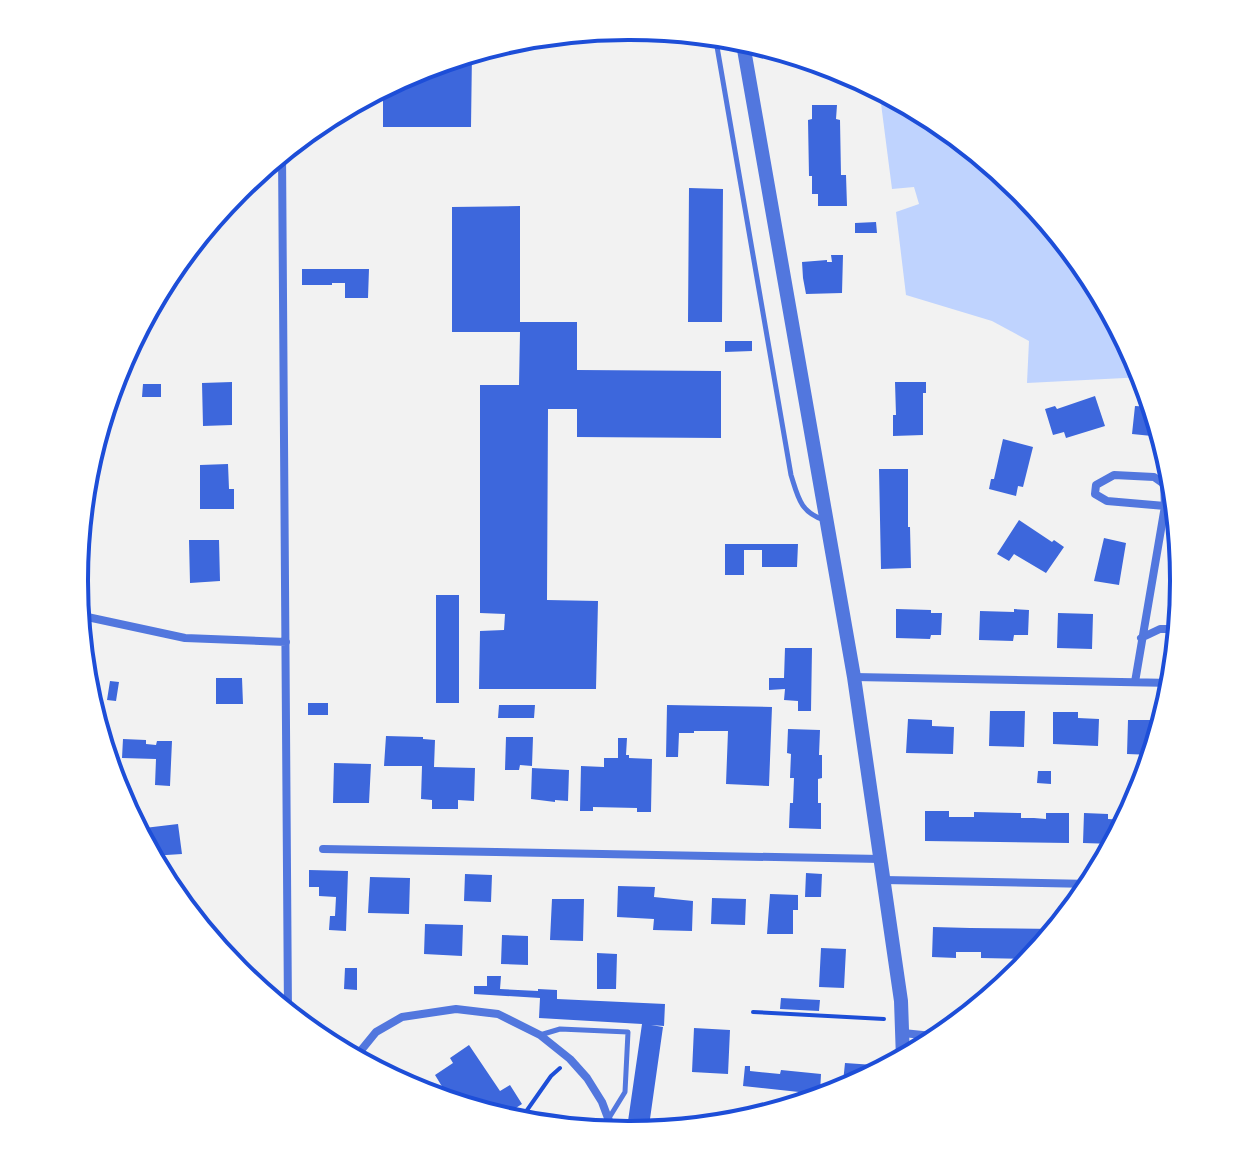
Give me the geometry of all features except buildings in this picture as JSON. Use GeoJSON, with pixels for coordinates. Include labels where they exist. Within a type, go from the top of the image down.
{"type":"FeatureCollection","features":[{"type":"Feature","properties":{"kind":"street"},"geometry":{"type":"LineString","coordinates":[[745,52],[854,677],[884,880],[903,1046]]}},
{"type":"Feature","properties":{"kind":"street"},"geometry":{"type":"LineString","coordinates":[[282,167],[288,999]]}},
{"type":"Feature","properties":{"kind":"street"},"geometry":{"type":"LineString","coordinates":[[1160,481],[1154,477],[1114,475],[1096,485],[1095,494],[1107,501],[1164,506]]}},
{"type":"Feature","properties":{"kind":"street"},"geometry":{"type":"LineString","coordinates":[[1135,682],[1165,508]]}},
{"type":"Feature","properties":{"kind":"street"},"geometry":{"type":"LineString","coordinates":[[90,618],[185,638],[286,642]]}},
{"type":"Feature","properties":{"kind":"street"},"geometry":{"type":"LineString","coordinates":[[1141,638],[1167,629]]}},
{"type":"Feature","properties":{"kind":"street"},"geometry":{"type":"LineString","coordinates":[[854,677],[1160,683]]}},
{"type":"Feature","properties":{"kind":"street"},"geometry":{"type":"LineString","coordinates":[[323,849],[881,859]]}},
{"type":"Feature","properties":{"kind":"street"},"geometry":{"type":"LineString","coordinates":[[884,880],[1076,884]]}},
{"type":"Feature","properties":{"kind":"street"},"geometry":{"type":"LineString","coordinates":[[361,1050],[376,1032],[402,1017],[456,1009],[498,1014],[540,1035],[570,1059],[595,1090],[609,1119]]}},
{"type":"Feature","properties":{"kind":"street"},"geometry":{"type":"LineString","coordinates":[[903,1027],[925,1033]]}},
{"type":"Feature","properties":{"kind":"lane"},"geometry":{"type":"LineString","coordinates":[[717,48],[791,475],[799,502],[813,516],[826,521]]}},
{"type":"Feature","properties":{"kind":"lane"},"geometry":{"type":"LineString","coordinates":[[540,1035],[560,1029],[628,1032],[625,1092],[609,1119]]}},
{"type":"Feature","properties":{"kind":"path"},"geometry":{"type":"LineString","coordinates":[[753,1012],[903,1027]]}},
{"type":"Feature","properties":{"kind":"path"},"geometry":{"type":"LineString","coordinates":[[526,1111],[551,1076],[570,1059]]}},
{"type":"Feature","properties":{"kind":"water"},"geometry":{"type":"Polygon","coordinates":[[[881,103],[958,152],[1011,198],[1035,224],[1058,251],[1097,310],[1129,378],[1027,383],[1029,341],[992,321],[906,295],[896,212],[919,204],[914,187],[892,189],[881,103]]]}}]}
